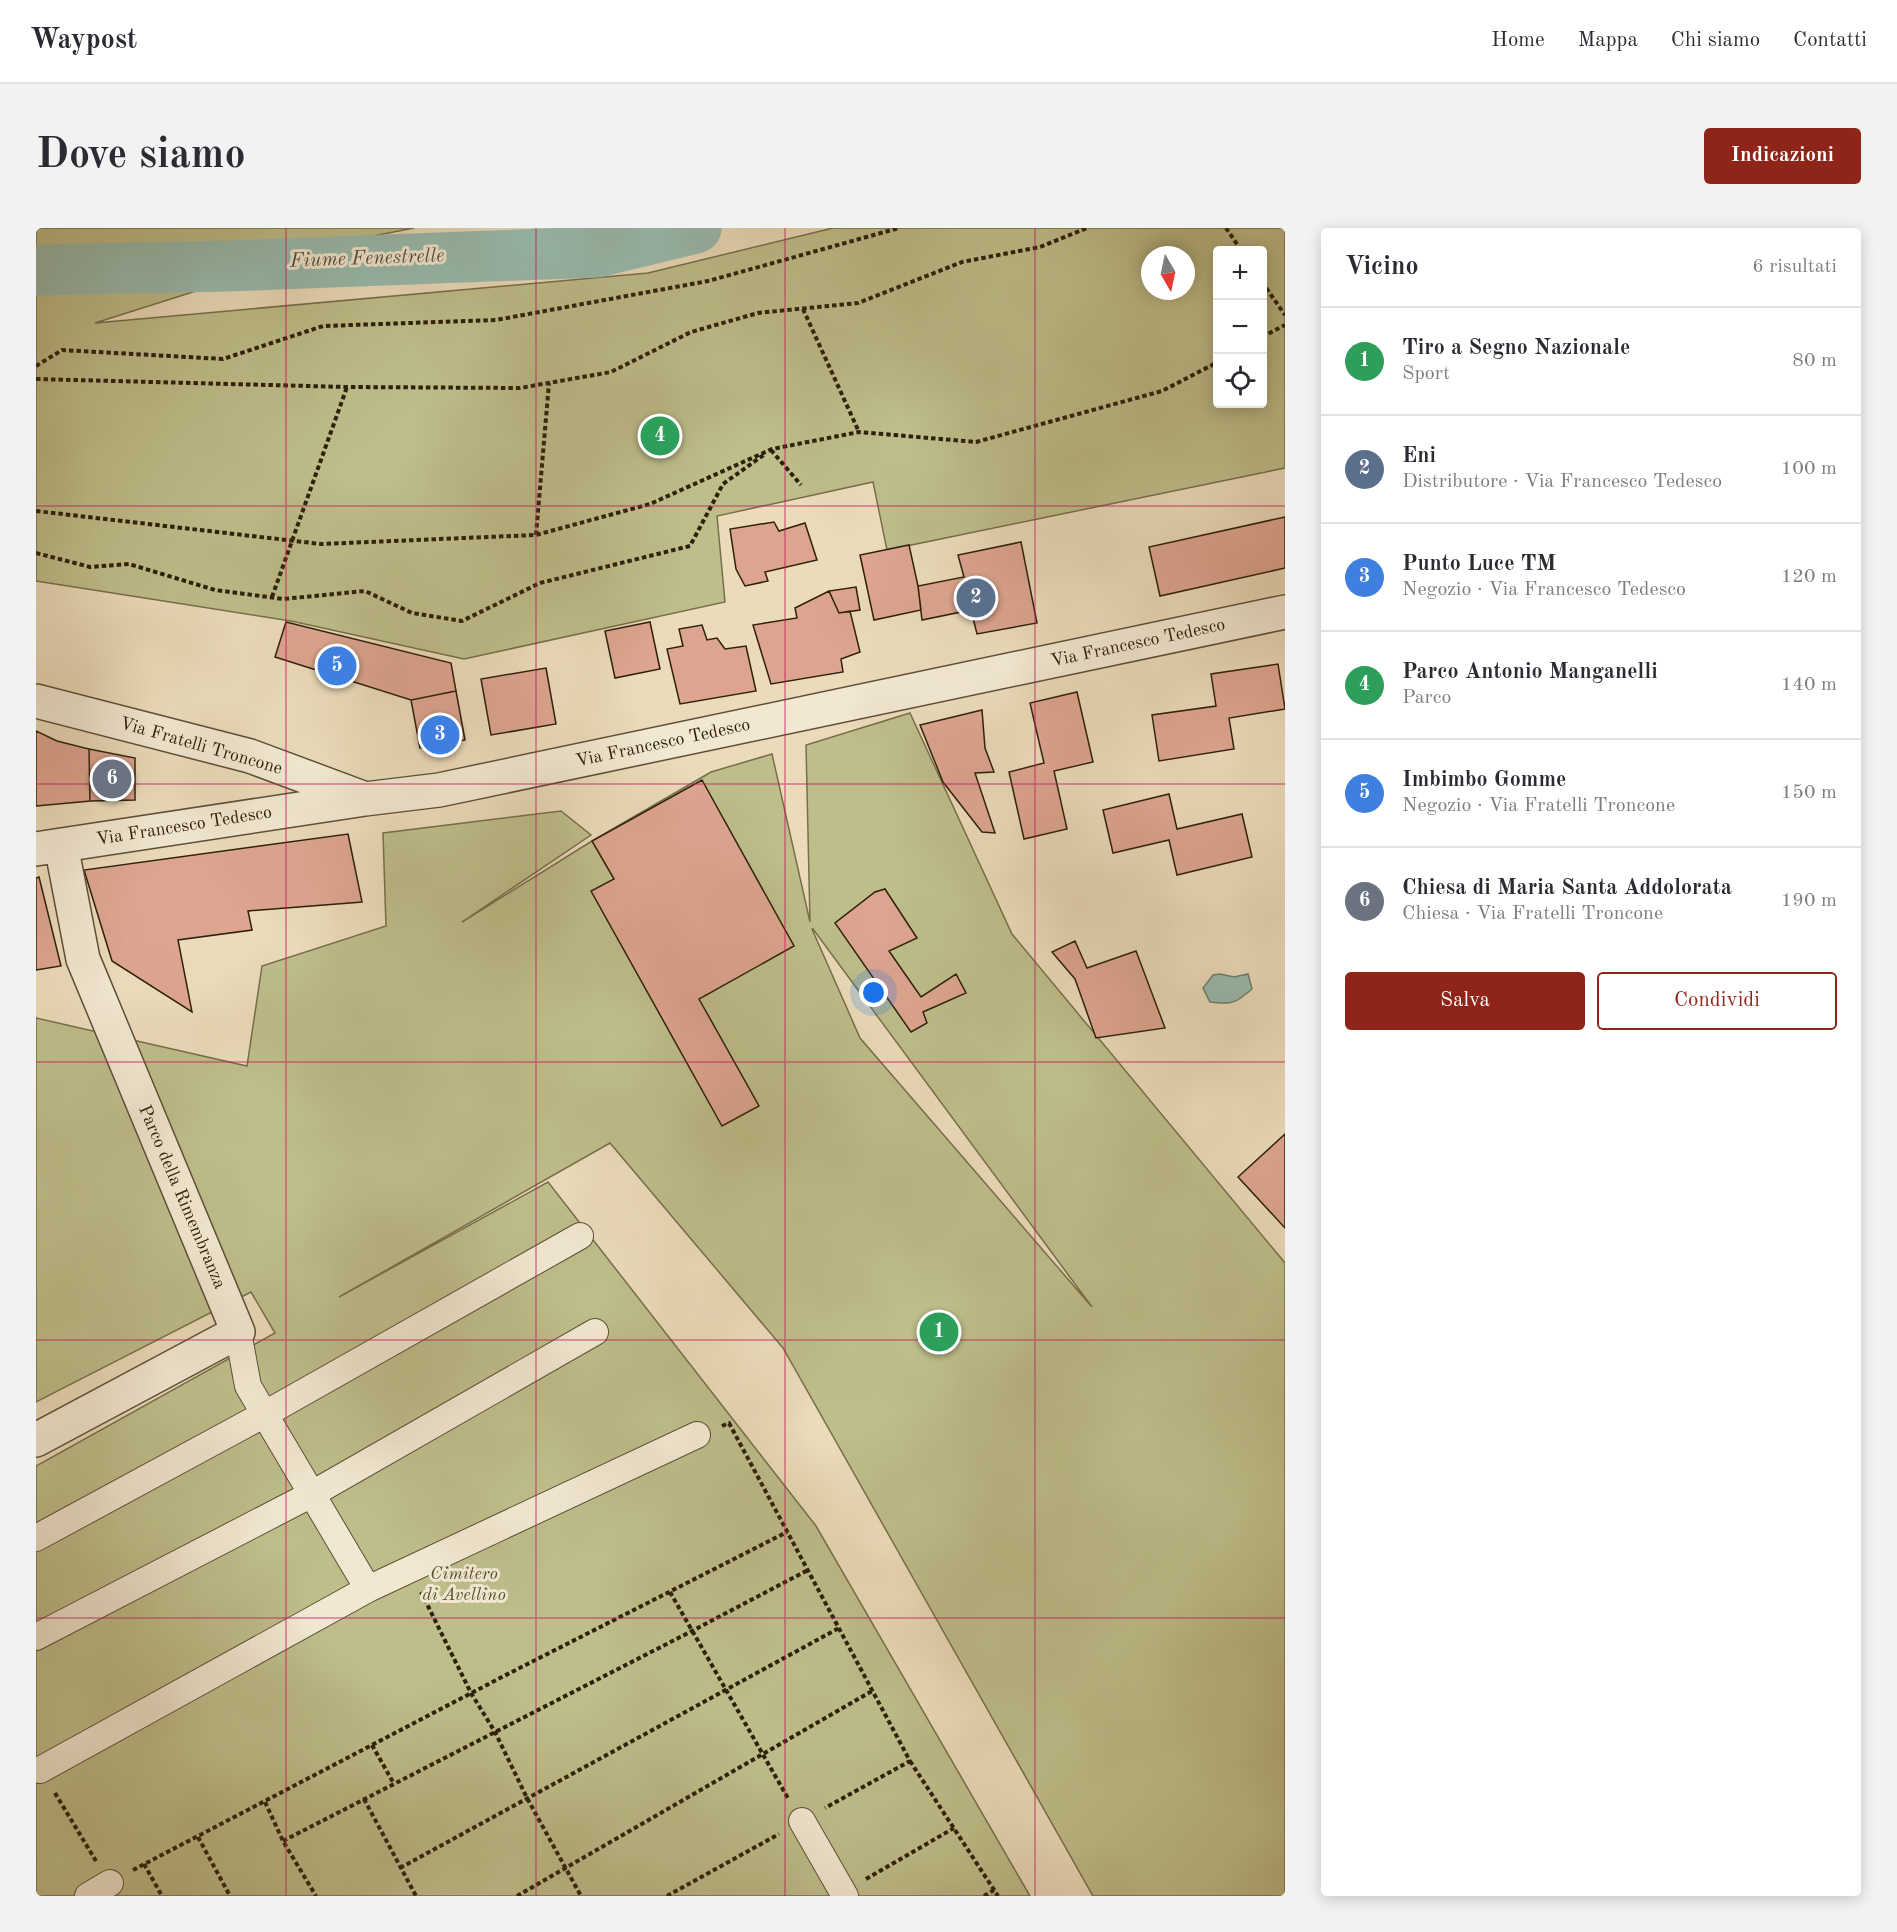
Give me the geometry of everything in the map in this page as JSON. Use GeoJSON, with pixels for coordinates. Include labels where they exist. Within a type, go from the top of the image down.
{"type":"FeatureCollection","features":[{"type":"Feature","properties":{"kind":"street","name":"Via Francesco Tedesco"},"geometry":{"type":"LineString","coordinates":[[49,847],[364,799],[439,790],[1285,612]]}},
{"type":"Feature","properties":{"kind":"street","name":"Via Fratelli Troncone"},"geometry":{"type":"LineString","coordinates":[[36,701],[250,756],[364,799]]}},
{"type":"Feature","properties":{"kind":"street","name":"Parco della Rimembranza"},"geometry":{"type":"LineString","coordinates":[[49,847],[83,959],[238,1332]]}},
{"type":"Feature","properties":{"kind":"street"},"geometry":{"type":"LineString","coordinates":[[36,1538],[265,1414],[579,1236]]}},
{"type":"Feature","properties":{"kind":"street"},"geometry":{"type":"LineString","coordinates":[[36,1440],[238,1332],[248,1386],[368,1589]]}},
{"type":"Feature","properties":{"kind":"street"},"geometry":{"type":"LineString","coordinates":[[36,1637],[312,1494],[595,1332]]}},
{"type":"Feature","properties":{"kind":"street"},"geometry":{"type":"LineString","coordinates":[[40,1770],[368,1589],[697,1435]]}},
{"type":"Feature","properties":{"kind":"street"},"geometry":{"type":"LineString","coordinates":[[801,1821],[844,1894]]}},
{"type":"Feature","properties":{"kind":"street"},"geometry":{"type":"LineString","coordinates":[[88,1896],[110,1883]]}},
{"type":"Feature","properties":{"kind":"path"},"geometry":{"type":"LineString","coordinates":[[36,366],[62,350],[223,359],[323,326],[496,320],[708,281],[899,228]]}},
{"type":"Feature","properties":{"kind":"path"},"geometry":{"type":"LineString","coordinates":[[36,379],[347,387],[520,388],[611,372],[691,332],[758,314],[858,303],[962,262],[1040,247],[1087,228]]}},
{"type":"Feature","properties":{"kind":"path"},"geometry":{"type":"LineString","coordinates":[[1226,228],[1238,246]]}},
{"type":"Feature","properties":{"kind":"path"},"geometry":{"type":"LineString","coordinates":[[1267,288],[1285,315]]}},
{"type":"Feature","properties":{"kind":"path"},"geometry":{"type":"LineString","coordinates":[[803,309],[859,432]]}},
{"type":"Feature","properties":{"kind":"path"},"geometry":{"type":"LineString","coordinates":[[1267,336],[1285,325]]}},
{"type":"Feature","properties":{"kind":"path"},"geometry":{"type":"LineString","coordinates":[[36,511],[321,544],[536,535],[650,504],[772,449],[859,432],[976,442],[1162,391],[1213,365]]}},
{"type":"Feature","properties":{"kind":"path"},"geometry":{"type":"LineString","coordinates":[[536,535],[549,383]]}},
{"type":"Feature","properties":{"kind":"path"},"geometry":{"type":"LineString","coordinates":[[272,597],[347,387]]}},
{"type":"Feature","properties":{"kind":"path"},"geometry":{"type":"LineString","coordinates":[[772,449],[801,485]]}},
{"type":"Feature","properties":{"kind":"path"},"geometry":{"type":"LineString","coordinates":[[36,553],[90,567],[129,564],[215,590],[283,599],[365,591],[412,613],[462,621],[540,583],[690,546],[723,484],[772,449]]}},
{"type":"Feature","properties":{"kind":"path"},"geometry":{"type":"LineString","coordinates":[[697,1435],[729,1423],[910,1761],[998,1896]]}},
{"type":"Feature","properties":{"kind":"path"},"geometry":{"type":"LineString","coordinates":[[40,1770],[110,1883],[471,1693],[787,1532]]}},
{"type":"Feature","properties":{"kind":"path"},"geometry":{"type":"LineString","coordinates":[[410,1570],[471,1693],[495,1732],[527,1798],[582,1896]]}},
{"type":"Feature","properties":{"kind":"path"},"geometry":{"type":"LineString","coordinates":[[284,1841],[808,1570]]}},
{"type":"Feature","properties":{"kind":"path"},"geometry":{"type":"LineString","coordinates":[[670,1592],[801,1821]]}},
{"type":"Feature","properties":{"kind":"path"},"geometry":{"type":"LineString","coordinates":[[400,1868],[838,1628]]}},
{"type":"Feature","properties":{"kind":"path"},"geometry":{"type":"LineString","coordinates":[[517,1896],[873,1691]]}},
{"type":"Feature","properties":{"kind":"path"},"geometry":{"type":"LineString","coordinates":[[372,1745],[394,1784]]}},
{"type":"Feature","properties":{"kind":"path"},"geometry":{"type":"LineString","coordinates":[[667,1896],[910,1761]]}},
{"type":"Feature","properties":{"kind":"path"},"geometry":{"type":"LineString","coordinates":[[364,1799],[416,1896]]}},
{"type":"Feature","properties":{"kind":"path"},"geometry":{"type":"LineString","coordinates":[[265,1802],[284,1841],[316,1896]]}},
{"type":"Feature","properties":{"kind":"path"},"geometry":{"type":"LineString","coordinates":[[844,1894],[954,1828]]}},
{"type":"Feature","properties":{"kind":"path"},"geometry":{"type":"LineString","coordinates":[[198,1837],[230,1896]]}},
{"type":"Feature","properties":{"kind":"path"},"geometry":{"type":"LineString","coordinates":[[144,1864],[162,1896]]}},
{"type":"Feature","properties":{"kind":"path"},"geometry":{"type":"LineString","coordinates":[[984,1896],[994,1890]]}},
{"type":"Feature","properties":{"kind":"green space"},"geometry":{"type":"Polygon","coordinates":[[[36,228],[414,228],[363,238],[95,323],[648,273],[833,228],[1285,228],[1285,468],[887,550],[873,482],[717,516],[725,602],[464,659],[291,621],[36,581],[36,228]]]}},
{"type":"Feature","properties":{"kind":"green space","name":"Cimitero di Avellino"},"geometry":{"type":"Polygon","coordinates":[[[910,713],[1012,934],[1285,1263],[1285,1896],[1093,1896],[783,1348],[610,1143],[339,1297],[548,1182],[816,1526],[1030,1896],[36,1896],[36,1466],[275,1333],[251,1292],[36,1402],[36,1018],[247,1066],[262,966],[386,926],[383,833],[561,811],[591,835],[462,922],[592,841],[711,772],[772,754],[810,922],[806,745],[910,713]],[[813,929],[860,1038],[1092,1307],[813,929]]]}},
{"type":"Feature","properties":{"kind":"shaded area"},"geometry":{"type":"Polygon","coordinates":[[[1248,974],[1252,989],[1233,1002],[1210,1002],[1203,988],[1213,975],[1234,977],[1248,974]]]}},
{"type":"Feature","properties":{"kind":"building"},"geometry":{"type":"Polygon","coordinates":[[[1285,517],[1285,568],[1160,596],[1149,547],[1285,517]]]}},
{"type":"Feature","properties":{"kind":"building"},"geometry":{"type":"Polygon","coordinates":[[[774,522],[779,531],[805,523],[817,560],[765,572],[768,581],[745,586],[736,569],[730,529],[774,522]]]}},
{"type":"Feature","properties":{"kind":"building"},"geometry":{"type":"Polygon","coordinates":[[[1021,542],[1037,623],[977,634],[971,610],[922,620],[918,586],[964,577],[958,555],[1021,542]]]}},
{"type":"Feature","properties":{"kind":"building"},"geometry":{"type":"Polygon","coordinates":[[[909,545],[921,610],[874,620],[860,555],[909,545]]]}},
{"type":"Feature","properties":{"kind":"building"},"geometry":{"type":"Polygon","coordinates":[[[856,587],[860,610],[839,613],[829,591],[856,587]]]}},
{"type":"Feature","properties":{"kind":"building"},"geometry":{"type":"Polygon","coordinates":[[[829,591],[839,613],[850,611],[860,652],[841,659],[843,672],[771,684],[753,625],[797,618],[795,608],[829,591]]]}},
{"type":"Feature","properties":{"kind":"building"},"geometry":{"type":"Polygon","coordinates":[[[286,622],[451,663],[456,691],[411,700],[275,657],[286,622]]]}},
{"type":"Feature","properties":{"kind":"building"},"geometry":{"type":"Polygon","coordinates":[[[650,622],[660,669],[615,678],[605,631],[650,622]]]}},
{"type":"Feature","properties":{"kind":"building"},"geometry":{"type":"Polygon","coordinates":[[[702,625],[707,640],[717,638],[725,649],[746,646],[756,691],[680,704],[667,649],[683,646],[679,629],[702,625]]]}},
{"type":"Feature","properties":{"kind":"building"},"geometry":{"type":"Polygon","coordinates":[[[1278,664],[1285,709],[1229,718],[1234,749],[1159,761],[1152,715],[1216,706],[1211,674],[1278,664]]]}},
{"type":"Feature","properties":{"kind":"building"},"geometry":{"type":"Polygon","coordinates":[[[546,668],[556,724],[491,735],[481,679],[546,668]]]}},
{"type":"Feature","properties":{"kind":"building"},"geometry":{"type":"Polygon","coordinates":[[[456,691],[465,740],[420,748],[411,700],[456,691]]]}},
{"type":"Feature","properties":{"kind":"building"},"geometry":{"type":"Polygon","coordinates":[[[1077,692],[1093,762],[1054,771],[1067,829],[1024,839],[1009,772],[1044,763],[1030,703],[1077,692]]]}},
{"type":"Feature","properties":{"kind":"building"},"geometry":{"type":"Polygon","coordinates":[[[982,710],[985,748],[994,772],[975,773],[995,833],[982,832],[943,782],[920,725],[982,710]]]}},
{"type":"Feature","properties":{"kind":"building"},"geometry":{"type":"Polygon","coordinates":[[[36,731],[57,741],[89,749],[90,801],[36,806],[36,731]]]}},
{"type":"Feature","properties":{"kind":"building"},"geometry":{"type":"Polygon","coordinates":[[[89,749],[135,758],[135,800],[90,801],[89,749]]]}},
{"type":"Feature","properties":{"kind":"building"},"geometry":{"type":"Polygon","coordinates":[[[702,780],[794,946],[699,999],[759,1106],[722,1126],[591,891],[614,879],[592,841],[702,780]]]}},
{"type":"Feature","properties":{"kind":"building"},"geometry":{"type":"Polygon","coordinates":[[[1169,794],[1177,829],[1242,814],[1252,857],[1177,875],[1169,840],[1113,853],[1103,810],[1169,794]]]}},
{"type":"Feature","properties":{"kind":"building"},"geometry":{"type":"Polygon","coordinates":[[[348,834],[362,902],[248,911],[252,930],[178,940],[192,1012],[112,961],[84,870],[348,834]]]}},
{"type":"Feature","properties":{"kind":"building"},"geometry":{"type":"Polygon","coordinates":[[[39,877],[61,966],[36,970],[36,878],[39,877]]]}},
{"type":"Feature","properties":{"kind":"building"},"geometry":{"type":"Polygon","coordinates":[[[885,889],[917,938],[889,951],[921,997],[956,974],[966,993],[923,1012],[927,1023],[911,1032],[835,923],[875,892],[885,889]]]}},
{"type":"Feature","properties":{"kind":"building"},"geometry":{"type":"Polygon","coordinates":[[[1075,941],[1087,968],[1136,951],[1165,1028],[1096,1038],[1075,979],[1052,952],[1075,941]]]}},
{"type":"Feature","properties":{"kind":"building"},"geometry":{"type":"Polygon","coordinates":[[[1285,1134],[1285,1228],[1238,1177],[1285,1134]]]}},
{"type":"Feature","properties":{"kind":"waterway","name":"Fiume Fenestrelle"},"geometry":{"type":"LineString","coordinates":[[36,270],[229,266],[597,252],[696,228]]}},
{"type":"Feature","properties":{"kind":"place","name":"Parco Antonio Manganelli"},"geometry":{"type":"Point","coordinates":[660,436]}},
{"type":"Feature","properties":{"kind":"place","name":"Eni"},"geometry":{"type":"Point","coordinates":[976,598]}},
{"type":"Feature","properties":{"kind":"place","name":"Imbimbo Gomme"},"geometry":{"type":"Point","coordinates":[337,666]}},
{"type":"Feature","properties":{"kind":"place","name":"Punto Luce TM"},"geometry":{"type":"Point","coordinates":[440,735]}},
{"type":"Feature","properties":{"kind":"place","name":"Chiesa di Maria Santa Addolorata"},"geometry":{"type":"Point","coordinates":[112,779]}},
{"type":"Feature","properties":{"kind":"place","name":"Tiro a Segno Nazionale"},"geometry":{"type":"Point","coordinates":[939,1332]}}]}
